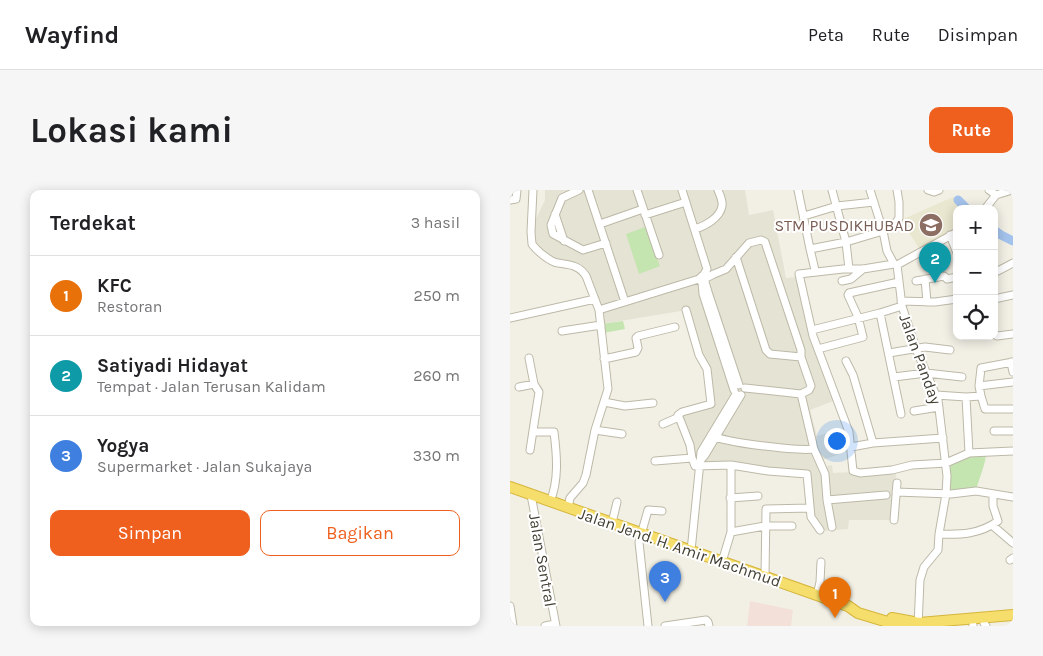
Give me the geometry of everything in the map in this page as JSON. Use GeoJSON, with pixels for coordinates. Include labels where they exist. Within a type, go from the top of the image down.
{"type":"FeatureCollection","features":[{"type":"Feature","properties":{"kind":"highway","name":"Jalan Jend. H. Amir Machmud"},"geometry":{"type":"LineString","coordinates":[[510,487],[765,576],[850,607],[858,613],[900,626]]}},
{"type":"Feature","properties":{"kind":"highway","name":"Jalan Jend. H. Amir Machmud"},"geometry":{"type":"LineString","coordinates":[[850,607],[857,607],[890,618],[918,624],[1013,615]]}},
{"type":"Feature","properties":{"kind":"highway"},"geometry":{"type":"LineString","coordinates":[[962,626],[1013,620]]}},
{"type":"Feature","properties":{"kind":"street"},"geometry":{"type":"LineString","coordinates":[[510,200],[516,200],[517,190]]}},
{"type":"Feature","properties":{"kind":"street"},"geometry":{"type":"LineString","coordinates":[[533,190],[531,236],[534,246],[555,262],[572,264],[583,271],[599,310],[608,385],[595,430],[586,475],[570,498],[568,508]]}},
{"type":"Feature","properties":{"kind":"street"},"geometry":{"type":"LineString","coordinates":[[579,190],[562,198],[550,227],[555,236],[583,250],[606,243]]}},
{"type":"Feature","properties":{"kind":"street"},"geometry":{"type":"LineString","coordinates":[[588,190],[625,302]]}},
{"type":"Feature","properties":{"kind":"street"},"geometry":{"type":"LineString","coordinates":[[637,190],[659,255]]}},
{"type":"Feature","properties":{"kind":"street"},"geometry":{"type":"LineString","coordinates":[[682,190],[710,271]]}},
{"type":"Feature","properties":{"kind":"street"},"geometry":{"type":"LineString","coordinates":[[695,229],[709,223],[720,211],[723,204],[718,190]]}},
{"type":"Feature","properties":{"kind":"street"},"geometry":{"type":"LineString","coordinates":[[798,190],[815,270]]}},
{"type":"Feature","properties":{"kind":"street"},"geometry":{"type":"LineString","coordinates":[[832,190],[846,242],[849,269]]}},
{"type":"Feature","properties":{"kind":"street","name":"Jalan Panday"},"geometry":{"type":"LineString","coordinates":[[870,190],[883,231],[887,252],[896,264],[901,303],[916,349],[936,395],[946,464],[946,494],[937,554],[924,567],[920,580],[918,624]]}},
{"type":"Feature","properties":{"kind":"street"},"geometry":{"type":"LineString","coordinates":[[810,249],[846,242],[883,231],[894,225],[900,218],[897,190]]}},
{"type":"Feature","properties":{"kind":"street"},"geometry":{"type":"LineString","coordinates":[[928,190],[931,192],[939,190]]}},
{"type":"Feature","properties":{"kind":"street"},"geometry":{"type":"LineString","coordinates":[[989,190],[996,195]]}},
{"type":"Feature","properties":{"kind":"street"},"geometry":{"type":"LineString","coordinates":[[988,205],[996,195],[1012,190]]}},
{"type":"Feature","properties":{"kind":"street"},"geometry":{"type":"LineString","coordinates":[[600,224],[686,202]]}},
{"type":"Feature","properties":{"kind":"street"},"geometry":{"type":"LineString","coordinates":[[804,216],[837,206],[874,202]]}},
{"type":"Feature","properties":{"kind":"street"},"geometry":{"type":"LineString","coordinates":[[953,233],[896,264],[863,269],[799,274],[812,330],[849,432],[853,472],[892,470],[912,465],[946,464],[969,453],[1013,450]]}},
{"type":"Feature","properties":{"kind":"street"},"geometry":{"type":"LineString","coordinates":[[726,269],[749,243],[761,240],[765,242],[811,386],[809,390],[801,394],[741,390]]}},
{"type":"Feature","properties":{"kind":"street"},"geometry":{"type":"LineString","coordinates":[[736,257],[766,350],[770,354],[801,357]]}},
{"type":"Feature","properties":{"kind":"street"},"geometry":{"type":"LineString","coordinates":[[998,271],[1013,263]]}},
{"type":"Feature","properties":{"kind":"street"},"geometry":{"type":"LineString","coordinates":[[602,309],[703,280],[710,271],[726,269],[740,271]]}},
{"type":"Feature","properties":{"kind":"street"},"geometry":{"type":"LineString","coordinates":[[842,282],[851,279],[863,269]]}},
{"type":"Feature","properties":{"kind":"street"},"geometry":{"type":"LineString","coordinates":[[916,281],[944,276],[947,279],[953,278]]}},
{"type":"Feature","properties":{"kind":"street"},"geometry":{"type":"LineString","coordinates":[[924,279],[927,302]]}},
{"type":"Feature","properties":{"kind":"street"},"geometry":{"type":"LineString","coordinates":[[703,280],[703,294],[741,390]]}},
{"type":"Feature","properties":{"kind":"street"},"geometry":{"type":"LineString","coordinates":[[818,349],[862,338],[858,317],[848,295],[849,293],[899,282]]}},
{"type":"Feature","properties":{"kind":"street"},"geometry":{"type":"LineString","coordinates":[[998,298],[1013,295]]}},
{"type":"Feature","properties":{"kind":"street"},"geometry":{"type":"LineString","coordinates":[[510,318],[595,299]]}},
{"type":"Feature","properties":{"kind":"street"},"geometry":{"type":"LineString","coordinates":[[812,330],[880,313],[901,303],[953,299]]}},
{"type":"Feature","properties":{"kind":"street"},"geometry":{"type":"LineString","coordinates":[[663,424],[679,417],[678,415],[682,412],[711,404],[707,369],[699,356],[686,310]]}},
{"type":"Feature","properties":{"kind":"street"},"geometry":{"type":"LineString","coordinates":[[880,313],[901,414]]}},
{"type":"Feature","properties":{"kind":"street"},"geometry":{"type":"LineString","coordinates":[[562,331],[601,325]]}},
{"type":"Feature","properties":{"kind":"street"},"geometry":{"type":"LineString","coordinates":[[604,359],[636,352],[638,348],[636,338],[638,336],[675,327]]}},
{"type":"Feature","properties":{"kind":"street"},"geometry":{"type":"LineString","coordinates":[[998,336],[1013,334]]}},
{"type":"Feature","properties":{"kind":"street"},"geometry":{"type":"LineString","coordinates":[[889,353],[925,347],[950,350]]}},
{"type":"Feature","properties":{"kind":"street"},"geometry":{"type":"LineString","coordinates":[[529,358],[534,384],[538,392],[530,450]]}},
{"type":"Feature","properties":{"kind":"street"},"geometry":{"type":"LineString","coordinates":[[846,361],[853,375],[873,442]]}},
{"type":"Feature","properties":{"kind":"street"},"geometry":{"type":"LineString","coordinates":[[1013,372],[1012,362],[981,368],[979,386],[985,409],[1013,409]]}},
{"type":"Feature","properties":{"kind":"street"},"geometry":{"type":"LineString","coordinates":[[894,377],[926,373],[962,376]]}},
{"type":"Feature","properties":{"kind":"street"},"geometry":{"type":"LineString","coordinates":[[979,386],[1013,382]]}},
{"type":"Feature","properties":{"kind":"street"},"geometry":{"type":"LineString","coordinates":[[519,387],[534,384]]}},
{"type":"Feature","properties":{"kind":"street"},"geometry":{"type":"LineString","coordinates":[[691,551],[699,463],[705,456],[713,437],[741,390]]}},
{"type":"Feature","properties":{"kind":"street"},"geometry":{"type":"LineString","coordinates":[[801,394],[814,448],[824,474],[832,527]]}},
{"type":"Feature","properties":{"kind":"street"},"geometry":{"type":"LineString","coordinates":[[936,395],[981,396]]}},
{"type":"Feature","properties":{"kind":"street"},"geometry":{"type":"LineString","coordinates":[[966,397],[969,453]]}},
{"type":"Feature","properties":{"kind":"street"},"geometry":{"type":"LineString","coordinates":[[604,402],[626,406],[653,403]]}},
{"type":"Feature","properties":{"kind":"street"},"geometry":{"type":"LineString","coordinates":[[914,412],[939,407]]}},
{"type":"Feature","properties":{"kind":"street"},"geometry":{"type":"LineString","coordinates":[[679,417],[690,445],[694,464],[731,465],[768,471],[807,474],[811,517],[820,530]]}},
{"type":"Feature","properties":{"kind":"street"},"geometry":{"type":"LineString","coordinates":[[595,430],[622,434]]}},
{"type":"Feature","properties":{"kind":"street"},"geometry":{"type":"LineString","coordinates":[[994,431],[1013,431]]}},
{"type":"Feature","properties":{"kind":"street"},"geometry":{"type":"LineString","coordinates":[[533,432],[554,432],[557,474],[555,490],[550,502]]}},
{"type":"Feature","properties":{"kind":"street"},"geometry":{"type":"LineString","coordinates":[[713,437],[801,450],[814,448]]}},
{"type":"Feature","properties":{"kind":"street"},"geometry":{"type":"LineString","coordinates":[[852,447],[873,442],[943,438]]}},
{"type":"Feature","properties":{"kind":"street"},"geometry":{"type":"LineString","coordinates":[[655,461],[692,458]]}},
{"type":"Feature","properties":{"kind":"street"},"geometry":{"type":"LineString","coordinates":[[722,562],[731,532],[731,465]]}},
{"type":"Feature","properties":{"kind":"street"},"geometry":{"type":"LineString","coordinates":[[894,520],[897,483]]}},
{"type":"Feature","properties":{"kind":"street"},"geometry":{"type":"LineString","coordinates":[[896,492],[946,494],[976,491],[1013,497]]}},
{"type":"Feature","properties":{"kind":"street"},"geometry":{"type":"LineString","coordinates":[[939,534],[970,534],[983,530],[998,521],[993,506],[993,494]]}},
{"type":"Feature","properties":{"kind":"street","name":"Jalan Sentral"},"geometry":{"type":"LineString","coordinates":[[531,495],[556,625]]}},
{"type":"Feature","properties":{"kind":"street"},"geometry":{"type":"LineString","coordinates":[[827,500],[886,495]]}},
{"type":"Feature","properties":{"kind":"street"},"geometry":{"type":"LineString","coordinates":[[730,498],[758,496]]}},
{"type":"Feature","properties":{"kind":"street"},"geometry":{"type":"LineString","coordinates":[[612,523],[617,502]]}},
{"type":"Feature","properties":{"kind":"street"},"geometry":{"type":"LineString","coordinates":[[765,576],[765,526],[768,508],[810,508]]}},
{"type":"Feature","properties":{"kind":"street"},"geometry":{"type":"LineString","coordinates":[[648,626],[639,552],[641,534],[648,510],[662,511]]}},
{"type":"Feature","properties":{"kind":"street"},"geometry":{"type":"LineString","coordinates":[[990,525],[1012,539]]}},
{"type":"Feature","properties":{"kind":"street"},"geometry":{"type":"LineString","coordinates":[[731,532],[765,526],[792,526]]}},
{"type":"Feature","properties":{"kind":"street"},"geometry":{"type":"LineString","coordinates":[[817,595],[821,562]]}},
{"type":"Feature","properties":{"kind":"street"},"geometry":{"type":"LineString","coordinates":[[510,606],[513,626]]}},
{"type":"Feature","properties":{"kind":"street"},"geometry":{"type":"LineString","coordinates":[[667,626],[708,620],[709,626]]}},
{"type":"Feature","properties":{"kind":"street"},"geometry":{"type":"LineString","coordinates":[[545,626],[556,625]]}},
{"type":"Feature","properties":{"kind":"shaded area"},"geometry":{"type":"Polygon","coordinates":[[[545,190],[745,190],[749,215],[773,210],[786,278],[798,277],[836,400],[810,410],[817,436],[846,427],[851,450],[823,460],[825,467],[832,465],[833,473],[896,470],[894,520],[849,520],[848,529],[822,531],[812,516],[808,473],[705,462],[704,465],[694,464],[679,416],[711,405],[706,364],[687,310],[602,324],[588,275],[556,260],[534,244],[534,223],[545,200],[545,190]]]}},
{"type":"Feature","properties":{"kind":"shaded area","name":"STM PUSDIKHUBAD"},"geometry":{"type":"Polygon","coordinates":[[[953,197],[962,205],[953,205],[953,232],[920,250],[901,220],[953,197]]]}},
{"type":"Feature","properties":{"kind":"shaded area"},"geometry":{"type":"Polygon","coordinates":[[[750,601],[793,610],[791,626],[747,626],[750,601]]]}},
{"type":"Feature","properties":{"kind":"green space"},"geometry":{"type":"Polygon","coordinates":[[[645,227],[660,266],[639,274],[626,234],[645,227]]]}},
{"type":"Feature","properties":{"kind":"green space"},"geometry":{"type":"Polygon","coordinates":[[[623,321],[625,329],[603,333],[602,324],[623,321]]]}},
{"type":"Feature","properties":{"kind":"green space"},"geometry":{"type":"Polygon","coordinates":[[[986,453],[976,490],[947,493],[947,464],[959,458],[986,453]]]}},
{"type":"Feature","properties":{"kind":"waterway"},"geometry":{"type":"LineString","coordinates":[[958,200],[963,205]]}},
{"type":"Feature","properties":{"kind":"waterway"},"geometry":{"type":"LineString","coordinates":[[998,233],[1013,241]]}},
{"type":"Feature","properties":{"kind":"place","name":"STM PUSDIKHUBAD"},"geometry":{"type":"Point","coordinates":[931,225]}},
{"type":"Feature","properties":{"kind":"place","name":"Satiyadi Hidayat"},"geometry":{"type":"Point","coordinates":[935,283]}},
{"type":"Feature","properties":{"kind":"place","name":"Yogya"},"geometry":{"type":"Point","coordinates":[665,602]}},
{"type":"Feature","properties":{"kind":"place","name":"KFC"},"geometry":{"type":"Point","coordinates":[835,618]}}]}
